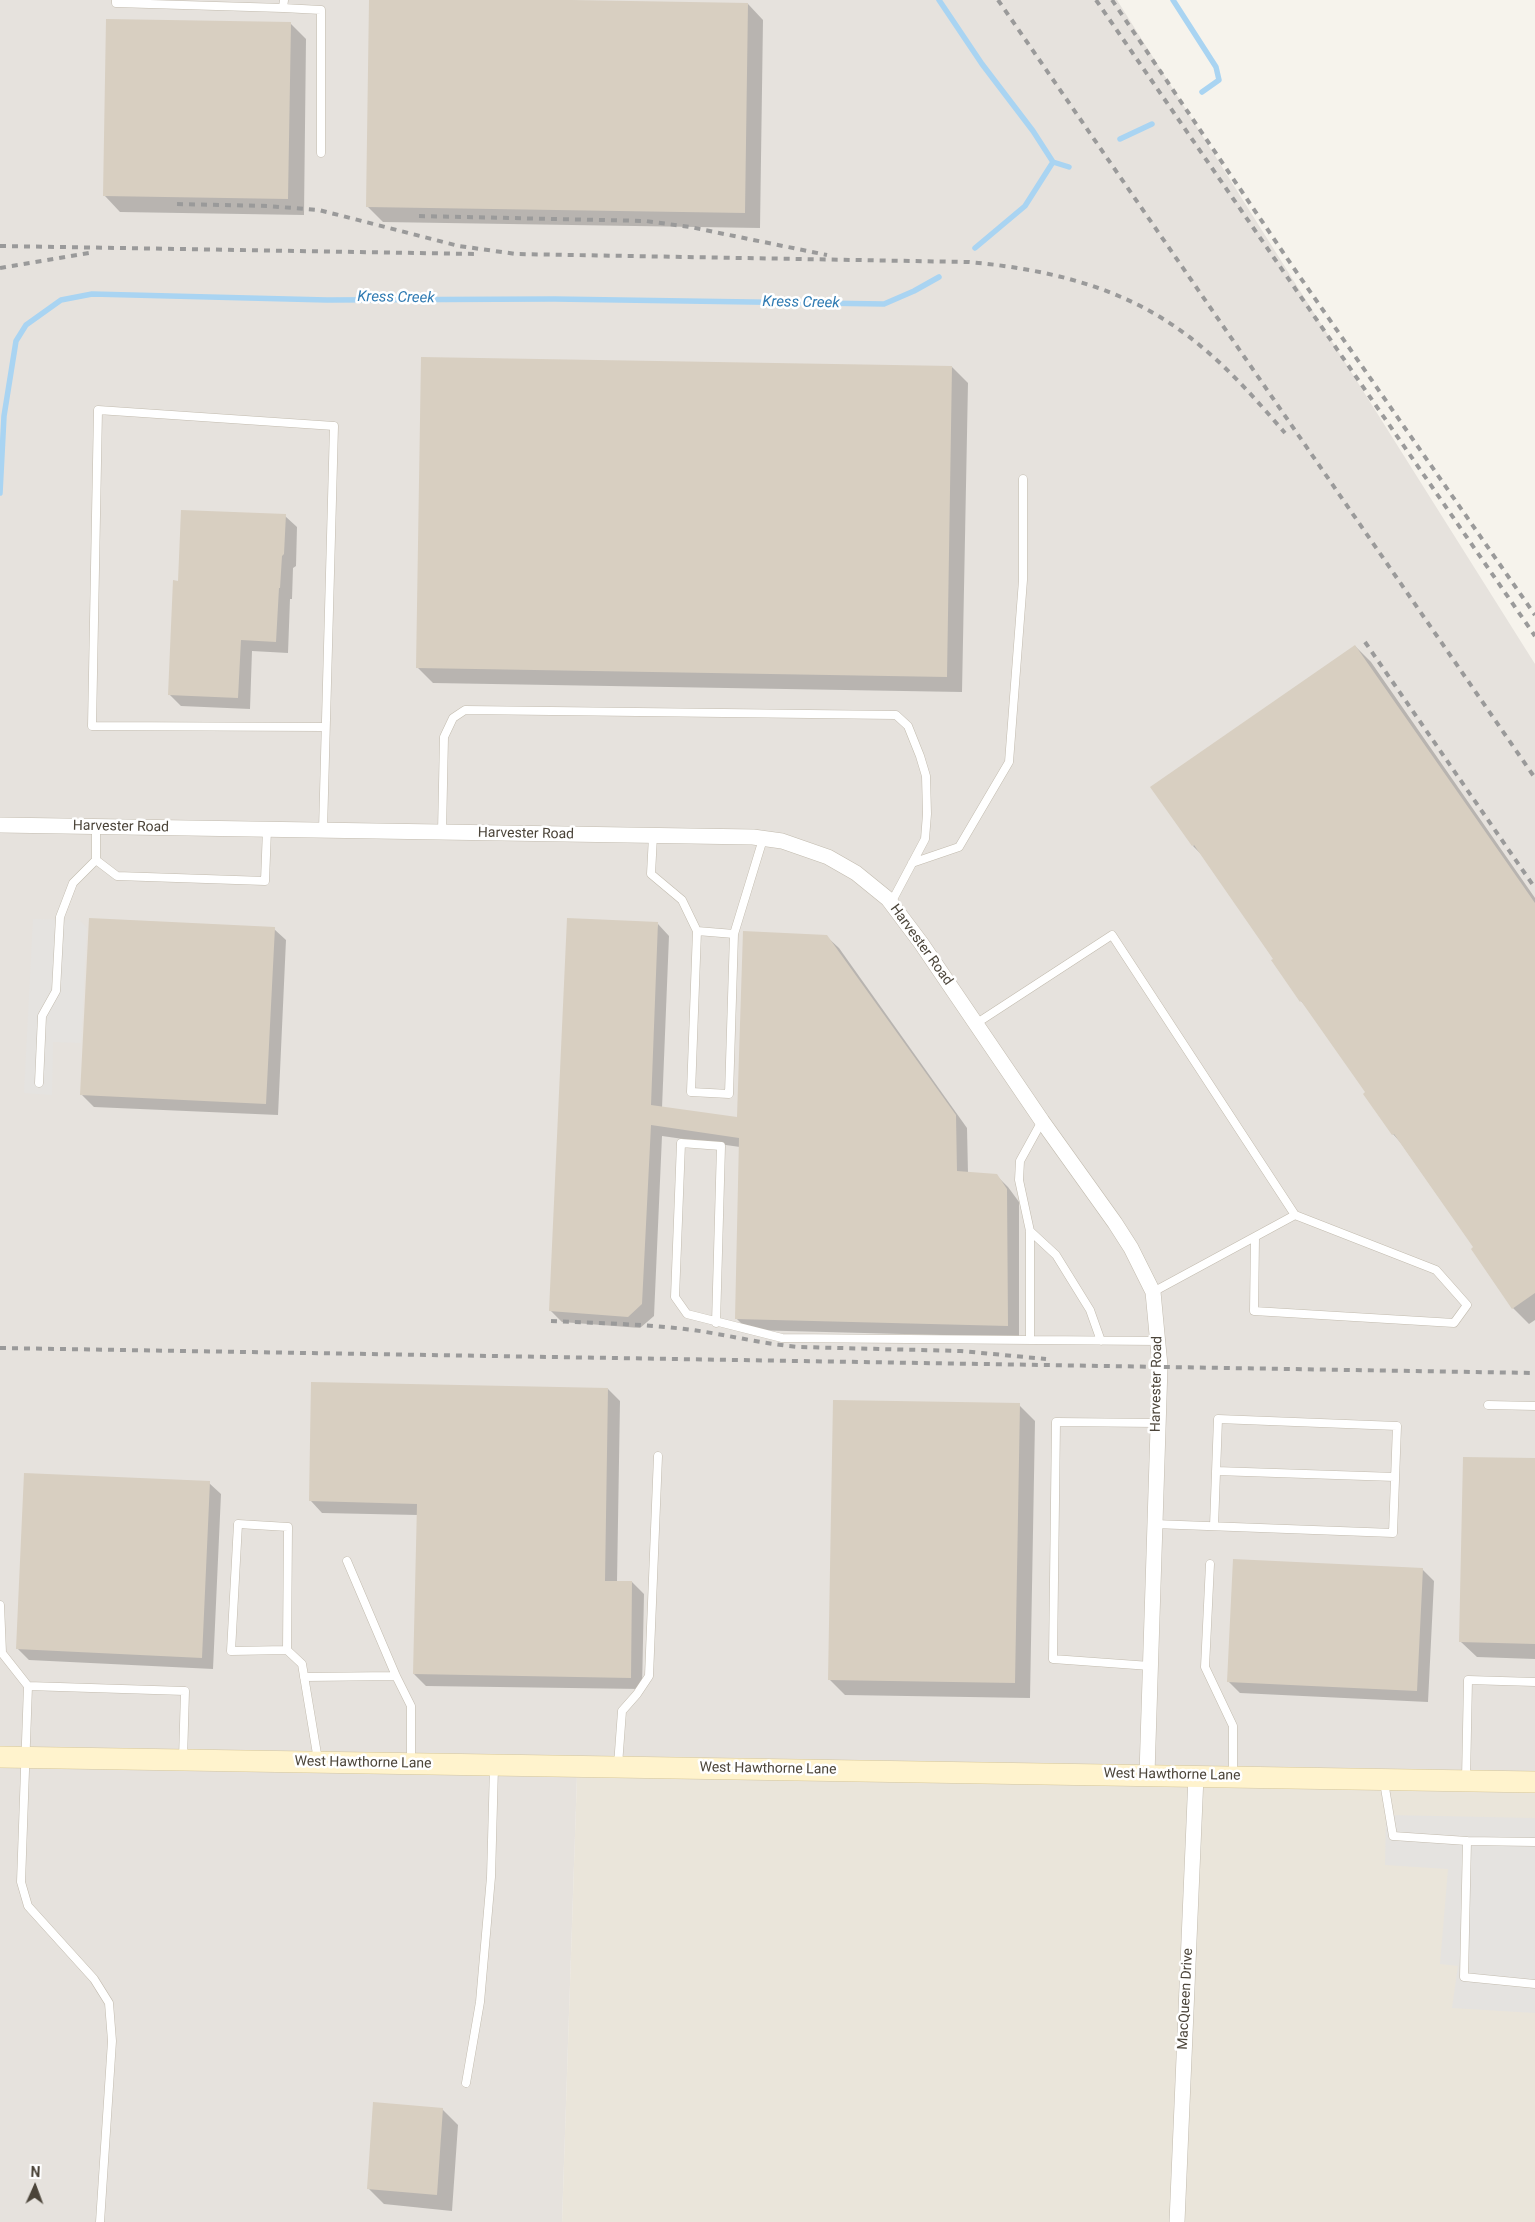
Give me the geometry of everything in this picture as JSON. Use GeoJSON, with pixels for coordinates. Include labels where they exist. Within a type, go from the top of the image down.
{"type":"FeatureCollection","features":[{"type":"Feature","properties":{"kind":"street","name":"Harvester Road"},"geometry":{"type":"LineString","coordinates":[[0,825],[763,839],[800,846],[828,857],[856,873],[891,903],[977,1023],[1042,1121],[1115,1223],[1131,1248],[1153,1292],[1160,1366],[1147,1774]]}},
{"type":"Feature","properties":{"kind":"street","name":"West Hawthorne Lane"},"geometry":{"type":"LineString","coordinates":[[0,1757],[1147,1774],[1535,1782]]}},
{"type":"Feature","properties":{"kind":"street","name":"MacQueen Drive"},"geometry":{"type":"LineString","coordinates":[[1177,2222],[1196,1776]]}},
{"type":"Feature","properties":{"kind":"lane"},"geometry":{"type":"LineString","coordinates":[[116,0],[116,3],[283,4],[321,10],[321,154]]}},
{"type":"Feature","properties":{"kind":"lane"},"geometry":{"type":"LineString","coordinates":[[322,830],[334,426],[98,410],[92,726],[325,727]]}},
{"type":"Feature","properties":{"kind":"lane"},"geometry":{"type":"LineString","coordinates":[[912,863],[959,847],[1009,762],[1023,580],[1023,479]]}},
{"type":"Feature","properties":{"kind":"lane"},"geometry":{"type":"LineString","coordinates":[[442,832],[444,737],[453,718],[465,710],[896,716],[908,726],[926,776],[927,814],[925,839],[891,903]]}},
{"type":"Feature","properties":{"kind":"lane"},"geometry":{"type":"LineString","coordinates":[[39,1083],[42,1016],[56,991],[60,917],[73,884],[96,860],[96,826]]}},
{"type":"Feature","properties":{"kind":"lane"},"geometry":{"type":"LineString","coordinates":[[96,860],[117,876],[265,881],[267,830]]}},
{"type":"Feature","properties":{"kind":"lane"},"geometry":{"type":"LineString","coordinates":[[653,836],[651,874],[682,900],[697,930],[691,1092],[729,1094],[734,934],[763,839]]}},
{"type":"Feature","properties":{"kind":"lane"},"geometry":{"type":"LineString","coordinates":[[697,930],[734,934]]}},
{"type":"Feature","properties":{"kind":"lane"},"geometry":{"type":"LineString","coordinates":[[977,1023],[1112,935],[1295,1215],[1436,1270],[1467,1304],[1454,1323],[1254,1311],[1255,1238]]}},
{"type":"Feature","properties":{"kind":"lane"},"geometry":{"type":"LineString","coordinates":[[1030,1340],[1030,1231],[1019,1180],[1020,1161],[1042,1121]]}},
{"type":"Feature","properties":{"kind":"lane"},"geometry":{"type":"LineString","coordinates":[[716,1323],[721,1146],[681,1143],[675,1297],[688,1314],[716,1323],[782,1338],[1159,1341]]}},
{"type":"Feature","properties":{"kind":"lane"},"geometry":{"type":"LineString","coordinates":[[1153,1292],[1295,1215]]}},
{"type":"Feature","properties":{"kind":"lane"},"geometry":{"type":"LineString","coordinates":[[1030,1231],[1056,1255],[1090,1310],[1101,1341]]}},
{"type":"Feature","properties":{"kind":"lane"},"geometry":{"type":"LineString","coordinates":[[1488,1405],[1535,1406]]}},
{"type":"Feature","properties":{"kind":"lane"},"geometry":{"type":"LineString","coordinates":[[1154,1524],[1394,1533],[1397,1426],[1218,1419],[1214,1526]]}},
{"type":"Feature","properties":{"kind":"lane"},"geometry":{"type":"LineString","coordinates":[[1150,1666],[1053,1659],[1056,1422],[1157,1423]]}},
{"type":"Feature","properties":{"kind":"lane"},"geometry":{"type":"LineString","coordinates":[[618,1767],[622,1711],[638,1694],[649,1676],[658,1456]]}},
{"type":"Feature","properties":{"kind":"lane"},"geometry":{"type":"LineString","coordinates":[[1216,1471],[1395,1477]]}},
{"type":"Feature","properties":{"kind":"lane"},"geometry":{"type":"LineString","coordinates":[[287,1650],[288,1527],[238,1524],[231,1651],[287,1650],[302,1664],[319,1762]]}},
{"type":"Feature","properties":{"kind":"lane"},"geometry":{"type":"LineString","coordinates":[[347,1561],[396,1676],[411,1706],[411,1763]]}},
{"type":"Feature","properties":{"kind":"lane"},"geometry":{"type":"LineString","coordinates":[[1210,1564],[1205,1667],[1233,1726],[1233,1777]]}},
{"type":"Feature","properties":{"kind":"lane"},"geometry":{"type":"LineString","coordinates":[[0,1605],[2,1653],[28,1686],[21,1882],[28,1906],[94,1979],[108,2003],[112,2041],[100,2222]]}},
{"type":"Feature","properties":{"kind":"lane"},"geometry":{"type":"LineString","coordinates":[[304,1677],[396,1676]]}},
{"type":"Feature","properties":{"kind":"lane"},"geometry":{"type":"LineString","coordinates":[[1466,1781],[1468,1680],[1535,1682]]}},
{"type":"Feature","properties":{"kind":"lane"},"geometry":{"type":"LineString","coordinates":[[28,1686],[185,1691],[184,1760]]}},
{"type":"Feature","properties":{"kind":"lane"},"geometry":{"type":"LineString","coordinates":[[466,2083],[481,1993],[491,1877],[494,1765]]}},
{"type":"Feature","properties":{"kind":"lane"},"geometry":{"type":"LineString","coordinates":[[1383,1780],[1393,1836],[1467,1841],[1535,1842]]}},
{"type":"Feature","properties":{"kind":"lane"},"geometry":{"type":"LineString","coordinates":[[1467,1841],[1464,1977],[1535,1984]]}},
{"type":"Feature","properties":{"kind":"shaded area"},"geometry":{"type":"Polygon","coordinates":[[[0,0],[1117,0],[1535,664],[1535,1790],[577,1775],[562,2222],[0,2222],[0,0]]]}},
{"type":"Feature","properties":{"kind":"shaded area"},"geometry":{"type":"Polygon","coordinates":[[[33,919],[80,920],[87,928],[81,1043],[53,1042],[52,1095],[24,1093],[33,919]]]}},
{"type":"Feature","properties":{"kind":"shaded area"},"geometry":{"type":"Polygon","coordinates":[[[577,1775],[1535,1791],[1535,2222],[562,2222],[577,1775]]]}},
{"type":"Feature","properties":{"kind":"shaded area"},"geometry":{"type":"Polygon","coordinates":[[[1386,1815],[1535,1818],[1535,2013],[1452,2008],[1458,1966],[1440,1964],[1448,1869],[1385,1865],[1386,1815]]]}},
{"type":"Feature","properties":{"kind":"building"},"geometry":{"type":"Polygon","coordinates":[[[369,0],[572,0],[748,3],[745,213],[366,207],[369,0]]]}},
{"type":"Feature","properties":{"kind":"building"},"geometry":{"type":"Polygon","coordinates":[[[106,19],[291,22],[288,199],[103,196],[106,19]]]}},
{"type":"Feature","properties":{"kind":"building"},"geometry":{"type":"Polygon","coordinates":[[[421,357],[952,366],[947,677],[416,668],[421,357]]]}},
{"type":"Feature","properties":{"kind":"building"},"geometry":{"type":"Polygon","coordinates":[[[181,510],[286,514],[276,642],[241,640],[238,698],[168,695],[173,580],[178,581],[181,510]]]}},
{"type":"Feature","properties":{"kind":"building"},"geometry":{"type":"Polygon","coordinates":[[[1355,645],[1535,903],[1535,1293],[1512,1309],[1471,1249],[1473,1247],[1394,1134],[1392,1135],[1363,1094],[1365,1092],[1300,1002],[1271,960],[1273,959],[1194,845],[1192,846],[1150,787],[1355,645]]]}},
{"type":"Feature","properties":{"kind":"building"},"geometry":{"type":"Polygon","coordinates":[[[89,918],[275,927],[266,1104],[80,1095],[89,918]]]}},
{"type":"Feature","properties":{"kind":"building"},"geometry":{"type":"Polygon","coordinates":[[[567,918],[658,922],[651,1105],[737,1117],[743,931],[827,935],[956,1115],[957,1171],[997,1174],[1007,1189],[1008,1326],[735,1319],[739,1138],[651,1125],[642,1304],[628,1317],[549,1311],[567,918]]]}},
{"type":"Feature","properties":{"kind":"building"},"geometry":{"type":"Polygon","coordinates":[[[311,1382],[608,1388],[605,1581],[632,1581],[631,1678],[413,1674],[417,1504],[309,1501],[311,1382]]]}},
{"type":"Feature","properties":{"kind":"building"},"geometry":{"type":"Polygon","coordinates":[[[833,1400],[1020,1403],[1015,1683],[828,1680],[833,1400]]]}},
{"type":"Feature","properties":{"kind":"building"},"geometry":{"type":"Polygon","coordinates":[[[1463,1457],[1535,1458],[1535,1644],[1459,1642],[1463,1457]]]}},
{"type":"Feature","properties":{"kind":"building"},"geometry":{"type":"Polygon","coordinates":[[[24,1473],[210,1481],[202,1658],[16,1649],[24,1473]]]}},
{"type":"Feature","properties":{"kind":"building"},"geometry":{"type":"Polygon","coordinates":[[[1233,1559],[1423,1568],[1417,1691],[1227,1682],[1233,1559]]]}},
{"type":"Feature","properties":{"kind":"building"},"geometry":{"type":"Polygon","coordinates":[[[373,2102],[443,2108],[437,2195],[367,2189],[373,2102]]]}},
{"type":"Feature","properties":{"kind":"waterway"},"geometry":{"type":"LineString","coordinates":[[939,0],[982,64],[1033,131],[1053,162]]}},
{"type":"Feature","properties":{"kind":"waterway","name":"Kress Creek"},"geometry":{"type":"LineString","coordinates":[[1173,0],[1216,67],[1219,80],[1202,92]]}},
{"type":"Feature","properties":{"kind":"waterway","name":"Kress Creek"},"geometry":{"type":"LineString","coordinates":[[1120,139],[1152,124]]}},
{"type":"Feature","properties":{"kind":"waterway","name":"Kress Creek"},"geometry":{"type":"LineString","coordinates":[[1053,162],[1069,167]]}},
{"type":"Feature","properties":{"kind":"waterway","name":"Kress Creek"},"geometry":{"type":"LineString","coordinates":[[975,248],[1025,206],[1053,162]]}},
{"type":"Feature","properties":{"kind":"waterway","name":"Kress Creek"},"geometry":{"type":"LineString","coordinates":[[0,493],[4,416],[16,341],[26,325],[61,300],[92,294],[327,300],[554,299],[884,304],[914,291],[939,277]]}},
{"type":"Feature","properties":{"kind":"railway"},"geometry":{"type":"LineString","coordinates":[[998,0],[1535,778]]}},
{"type":"Feature","properties":{"kind":"railway"},"geometry":{"type":"LineString","coordinates":[[1096,0],[1535,636]]}},
{"type":"Feature","properties":{"kind":"railway"},"geometry":{"type":"LineString","coordinates":[[1112,0],[1293,267],[1535,615]]}},
{"type":"Feature","properties":{"kind":"railway"},"geometry":{"type":"LineString","coordinates":[[177,204],[267,206],[319,210],[459,246],[516,254],[969,262],[1063,277],[1122,297],[1150,311],[1177,328],[1225,368],[1285,433]]}},
{"type":"Feature","properties":{"kind":"railway"},"geometry":{"type":"LineString","coordinates":[[419,216],[646,221],[690,227],[827,255]]}},
{"type":"Feature","properties":{"kind":"railway"},"geometry":{"type":"LineString","coordinates":[[0,246],[477,254]]}},
{"type":"Feature","properties":{"kind":"railway"},"geometry":{"type":"LineString","coordinates":[[0,268],[89,253]]}},
{"type":"Feature","properties":{"kind":"railway"},"geometry":{"type":"LineString","coordinates":[[1365,642],[1535,888]]}},
{"type":"Feature","properties":{"kind":"railway"},"geometry":{"type":"LineString","coordinates":[[551,1321],[675,1328],[799,1347],[961,1351],[1046,1359]]}},
{"type":"Feature","properties":{"kind":"railway"},"geometry":{"type":"LineString","coordinates":[[0,1348],[1535,1373]]}}]}
